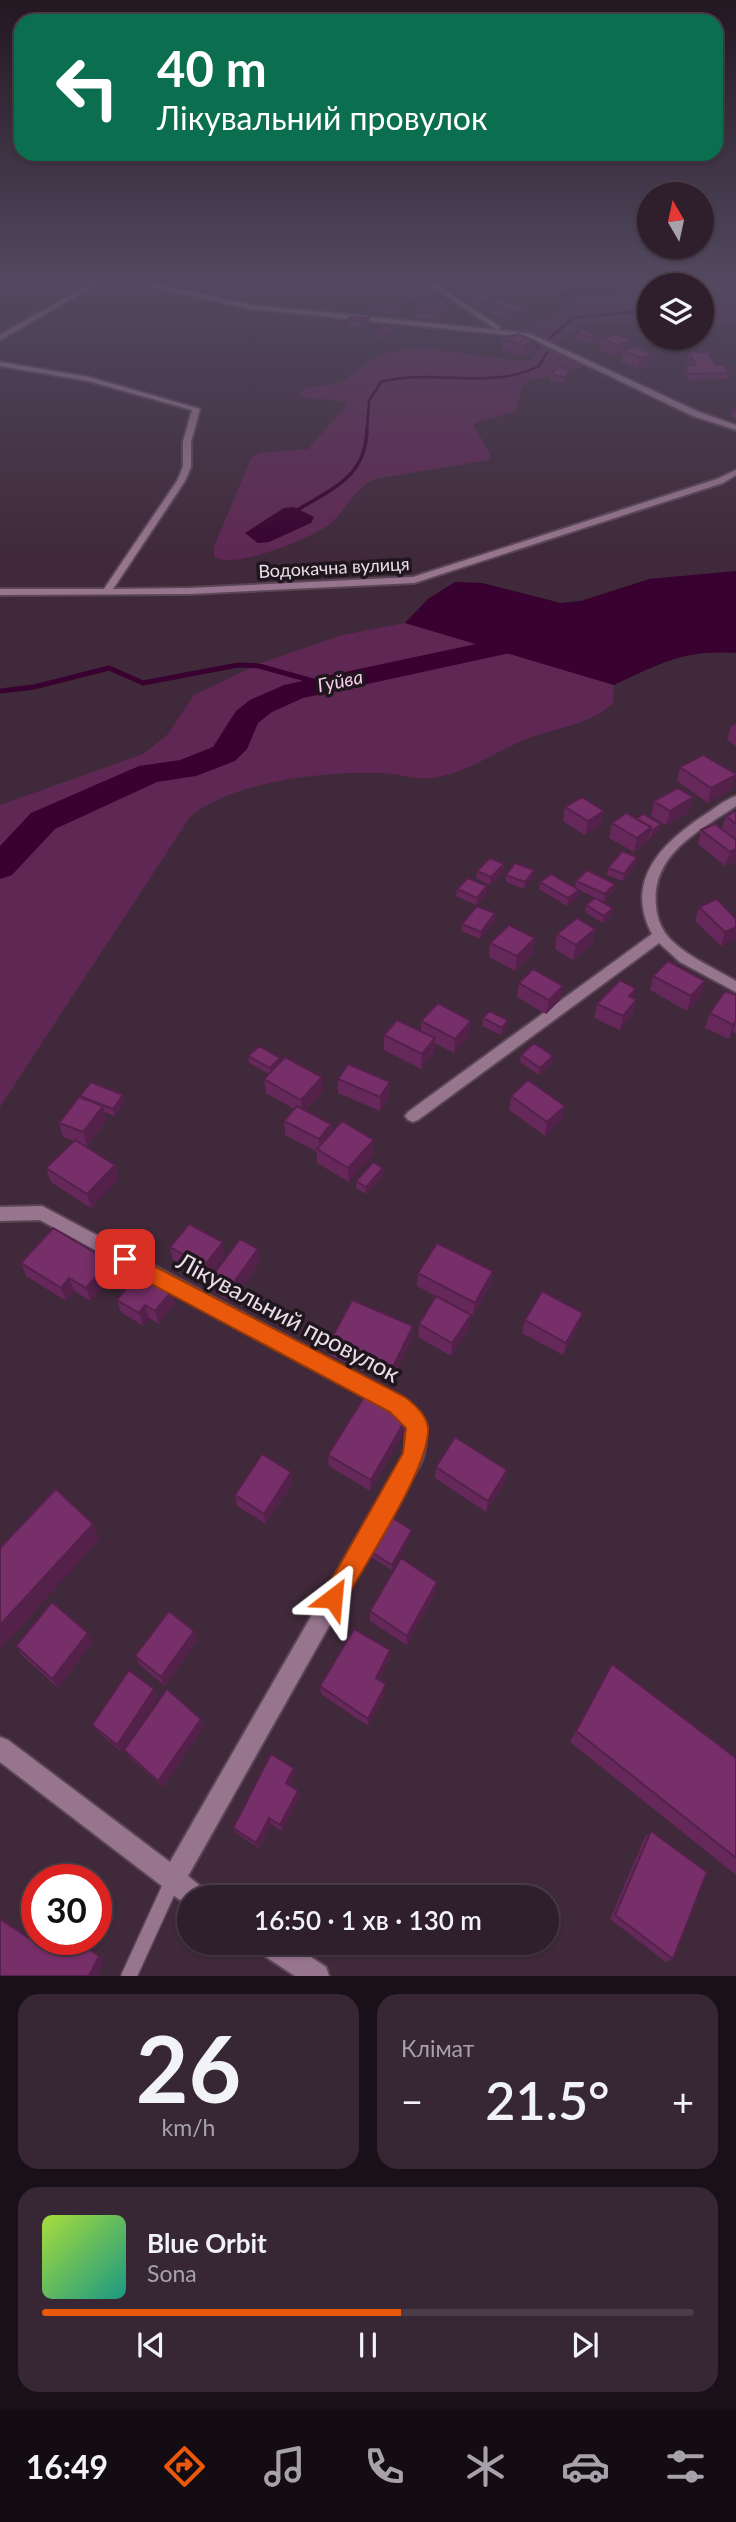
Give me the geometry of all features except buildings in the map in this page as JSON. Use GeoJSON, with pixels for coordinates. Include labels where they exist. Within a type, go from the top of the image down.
{"type":"FeatureCollection","features":[{"type":"Feature","properties":{"kind":"street"},"geometry":{"type":"LineString","coordinates":[[55,373],[89,379],[196,409],[187,442],[187,467],[181,481],[107,592]]}},
{"type":"Feature","properties":{"kind":"street"},"geometry":{"type":"LineString","coordinates":[[612,373],[696,414],[736,428]]}},
{"type":"Feature","properties":{"kind":"street","name":"Водокачна вулиця"},"geometry":{"type":"LineString","coordinates":[[0,592],[107,592],[414,580],[720,481],[736,472]]}},
{"type":"Feature","properties":{"kind":"street"},"geometry":{"type":"LineString","coordinates":[[736,800],[678,841],[656,863],[649,879],[647,899],[659,936],[676,951],[736,987]]}},
{"type":"Feature","properties":{"kind":"street"},"geometry":{"type":"LineString","coordinates":[[413,1116],[659,936]]}},
{"type":"Feature","properties":{"kind":"street","name":"Лікувальний провулок"},"geometry":{"type":"LineString","coordinates":[[0,1214],[42,1213],[398,1405],[409,1413],[417,1426],[414,1455],[172,1881]]}},
{"type":"Feature","properties":{"kind":"street"},"geometry":{"type":"LineString","coordinates":[[0,1748],[178,1885]]}},
{"type":"Feature","properties":{"kind":"street"},"geometry":{"type":"LineString","coordinates":[[286,1955],[317,1976]]}},
{"type":"Feature","properties":{"kind":"lane"},"geometry":{"type":"LineString","coordinates":[[128,1976],[172,1881]]}},
{"type":"Feature","properties":{"kind":"shaded area"},"geometry":{"type":"Polygon","coordinates":[[[353,373],[559,373],[529,381],[522,386],[516,411],[473,424],[490,454],[489,460],[375,479],[356,494],[330,524],[307,537],[255,556],[224,560],[214,557],[214,547],[251,458],[260,453],[308,449],[347,405],[342,401],[305,398],[300,396],[303,389],[340,383],[353,373]]]}},
{"type":"Feature","properties":{"kind":"shaded area"},"geometry":{"type":"Polygon","coordinates":[[[294,507],[314,517],[311,523],[269,542],[258,543],[245,533],[284,508],[294,507]]]}},
{"type":"Feature","properties":{"kind":"shaded area"},"geometry":{"type":"Polygon","coordinates":[[[736,571],[736,653],[686,656],[659,664],[614,685],[405,623],[428,599],[455,582],[482,583],[561,603],[581,601],[649,579],[736,571]]]}},
{"type":"Feature","properties":{"kind":"shaded area"},"geometry":{"type":"Polygon","coordinates":[[[405,623],[614,685],[613,704],[584,721],[522,741],[472,766],[446,775],[432,778],[384,773],[309,776],[256,786],[208,804],[190,817],[0,1107],[0,805],[143,754],[168,734],[194,695],[261,663],[342,635],[405,623]]]}},
{"type":"Feature","properties":{"kind":"waterway"},"geometry":{"type":"LineString","coordinates":[[367,429],[369,401],[381,382],[401,378],[482,378],[520,373]]}},
{"type":"Feature","properties":{"kind":"waterway"},"geometry":{"type":"LineString","coordinates":[[294,512],[334,488],[354,470],[361,458],[367,427]]}},
{"type":"Feature","properties":{"kind":"waterway","name":"Гуйва"},"geometry":{"type":"LineString","coordinates":[[0,867],[43,821],[150,773],[185,769],[224,754],[231,749],[237,730],[247,717],[261,706],[294,691],[542,638]]}},
{"type":"Feature","properties":{"kind":"waterway"},"geometry":{"type":"LineString","coordinates":[[0,691],[34,687],[109,668],[143,683],[238,665],[259,666],[324,684]]}},
{"type":"Feature","properties":{"kind":"route"},"geometry":{"type":"LineString","coordinates":[[125,1259],[398,1405],[409,1413],[417,1426],[414,1455],[333,1598]]}}]}
